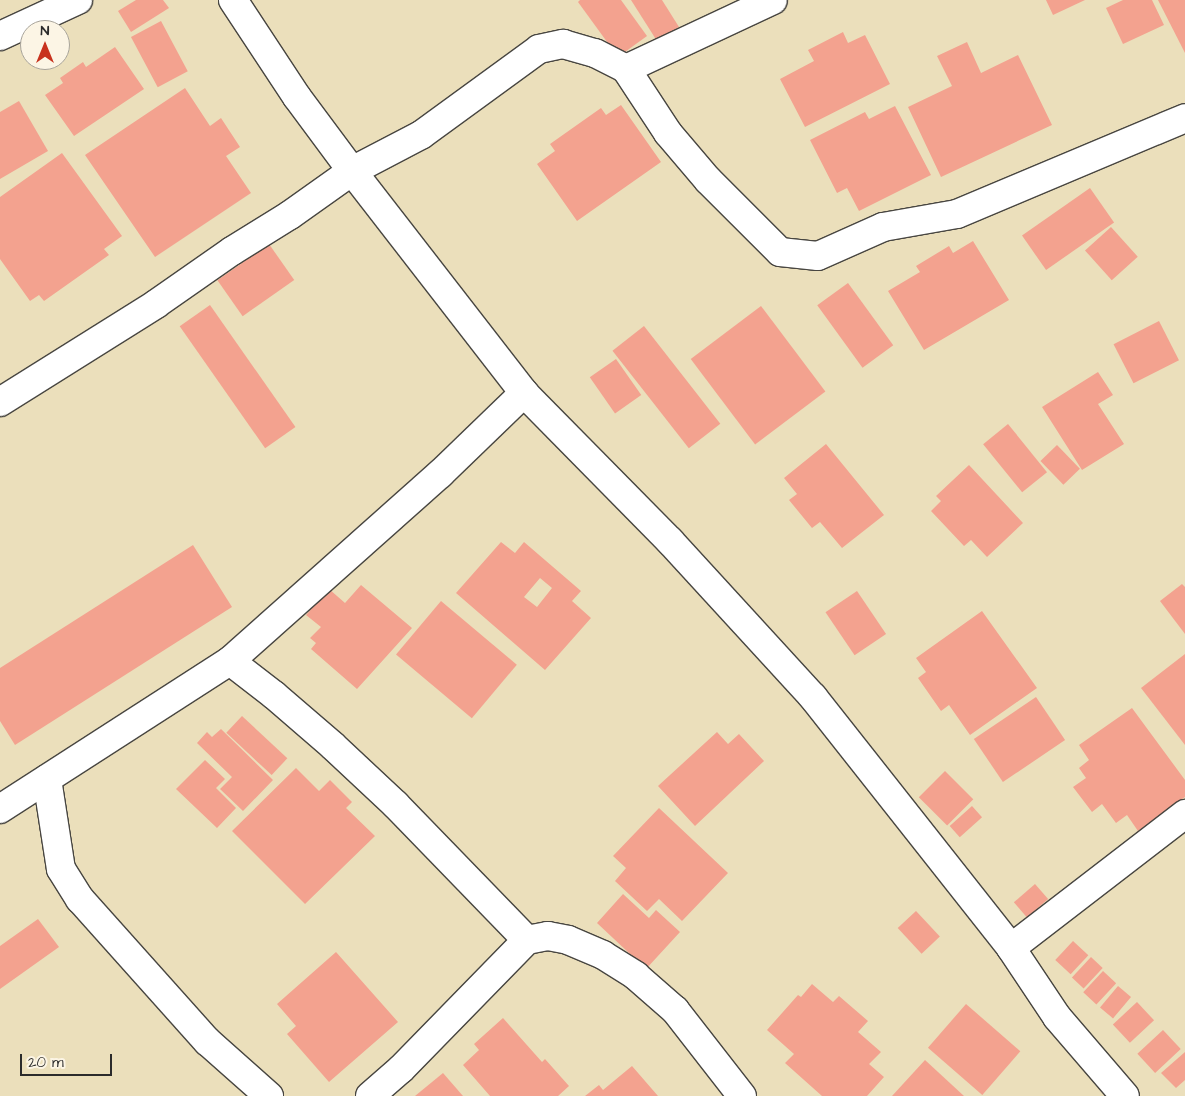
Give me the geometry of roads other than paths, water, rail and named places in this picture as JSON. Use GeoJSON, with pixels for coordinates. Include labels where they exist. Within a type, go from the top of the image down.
{"type":"FeatureCollection","features":[{"type":"Feature","properties":{"kind":"street"},"geometry":{"type":"LineString","coordinates":[[0,36],[78,0]]}},
{"type":"Feature","properties":{"kind":"street"},"geometry":{"type":"LineString","coordinates":[[233,0],[297,97],[524,393],[670,541],[806,690],[1011,948],[1057,1016],[1125,1096]]}},
{"type":"Feature","properties":{"kind":"street"},"geometry":{"type":"LineString","coordinates":[[626,70],[730,9],[773,0]]}},
{"type":"Feature","properties":{"kind":"street"},"geometry":{"type":"LineString","coordinates":[[0,402],[148,309],[232,251],[290,216],[352,171],[421,135],[539,49],[563,44],[595,53],[626,70],[668,133],[708,180],[780,252],[818,256],[883,227],[957,214],[1185,118]]}},
{"type":"Feature","properties":{"kind":"street"},"geometry":{"type":"LineString","coordinates":[[0,809],[230,661],[440,474],[524,393]]}},
{"type":"Feature","properties":{"kind":"street"},"geometry":{"type":"LineString","coordinates":[[230,661],[304,721],[389,798],[527,940]]}},
{"type":"Feature","properties":{"kind":"street"},"geometry":{"type":"LineString","coordinates":[[47,779],[61,869],[80,899],[207,1040],[269,1096]]}},
{"type":"Feature","properties":{"kind":"street"},"geometry":{"type":"LineString","coordinates":[[1011,948],[1185,814]]}},
{"type":"Feature","properties":{"kind":"street"},"geometry":{"type":"LineString","coordinates":[[370,1096],[401,1069],[527,940],[548,936],[568,940],[603,955],[636,976],[675,1010],[742,1096]]}}]}
